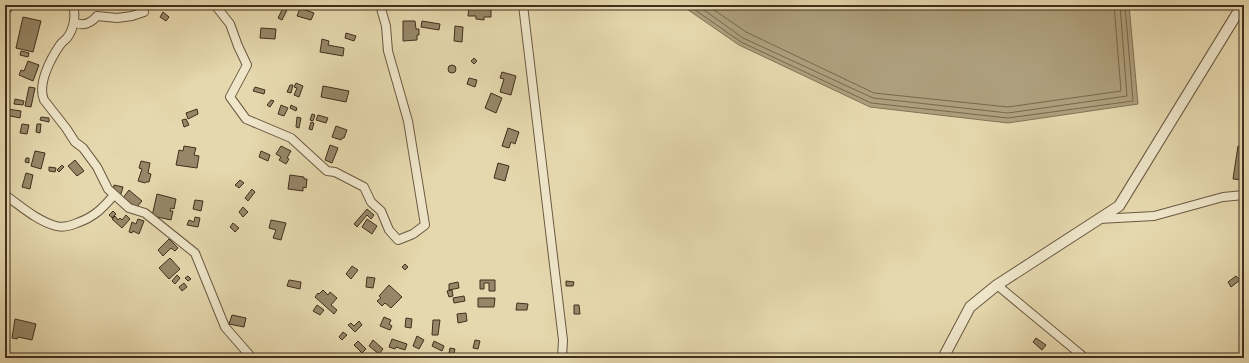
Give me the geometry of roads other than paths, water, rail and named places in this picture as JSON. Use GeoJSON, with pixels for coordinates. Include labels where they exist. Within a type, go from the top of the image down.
{"type":"FeatureCollection","features":[{"type":"Feature","properties":{"kind":"street"},"geometry":{"type":"LineString","coordinates":[[5,12],[10,5]]}},
{"type":"Feature","properties":{"kind":"street"},"geometry":{"type":"LineString","coordinates":[[73,5],[74,22],[72,28],[67,38],[61,43],[50,61],[43,80],[42,95],[44,100],[75,142],[83,148],[97,168],[108,189],[129,208],[145,213],[195,253],[224,327],[252,358]]}},
{"type":"Feature","properties":{"kind":"street"},"geometry":{"type":"LineString","coordinates":[[215,5],[230,24],[247,65],[230,97],[246,120],[290,138],[327,171],[335,172],[364,187],[372,202],[382,211],[389,230],[398,240],[413,234],[425,225],[408,121],[388,51],[386,26],[380,5]]}},
{"type":"Feature","properties":{"kind":"street"},"geometry":{"type":"LineString","coordinates":[[523,5],[563,340],[562,358]]}},
{"type":"Feature","properties":{"kind":"street"},"geometry":{"type":"LineString","coordinates":[[943,358],[970,307],[997,285],[1119,206],[1241,11]]}},
{"type":"Feature","properties":{"kind":"street"},"geometry":{"type":"LineString","coordinates":[[74,22],[84,24],[93,20],[97,16],[116,18],[132,16],[144,12]]}},
{"type":"Feature","properties":{"kind":"street"},"geometry":{"type":"LineString","coordinates":[[5,195],[48,223],[64,227],[87,220],[101,209],[114,195]]}},
{"type":"Feature","properties":{"kind":"street"},"geometry":{"type":"LineString","coordinates":[[1099,219],[1154,216],[1223,198],[1244,195]]}},
{"type":"Feature","properties":{"kind":"street"},"geometry":{"type":"LineString","coordinates":[[997,285],[1085,358]]}},
{"type":"Feature","properties":{"kind":"water"},"geometry":{"type":"Polygon","coordinates":[[[681,5],[1129,5],[1138,104],[1008,123],[870,107],[739,45],[681,5]]]}}]}
